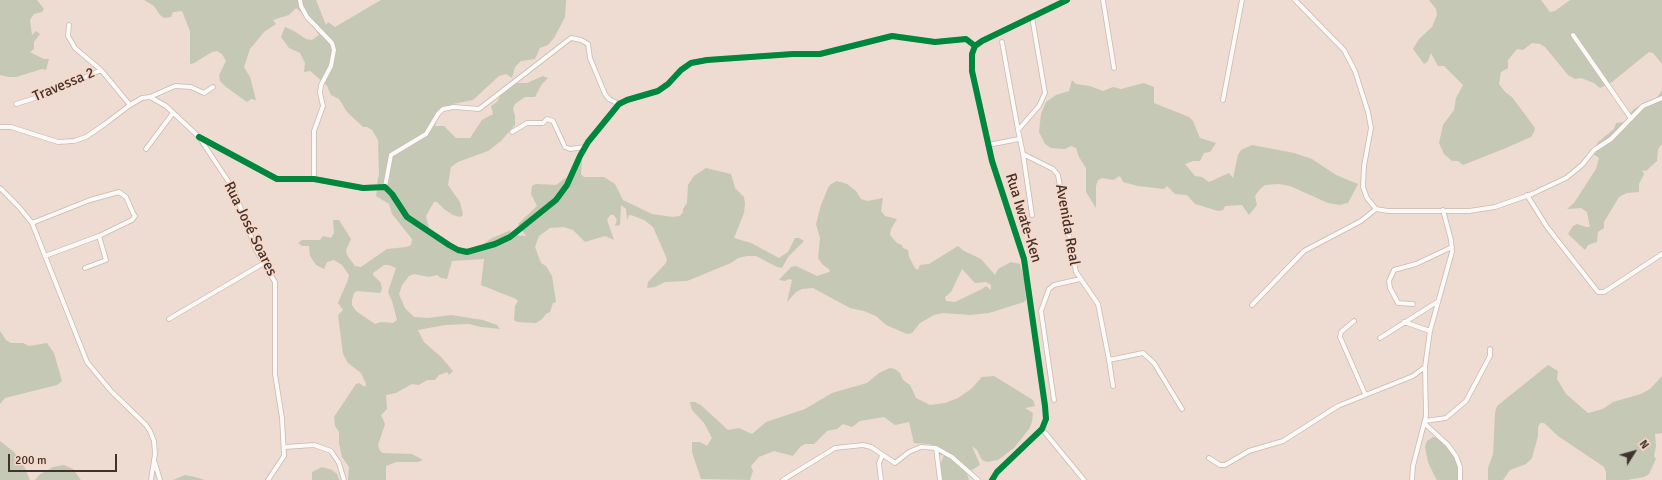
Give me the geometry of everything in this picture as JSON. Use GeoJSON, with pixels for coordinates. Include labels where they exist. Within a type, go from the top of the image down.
{"type":"FeatureCollection","features":[{"type":"Feature","properties":{"kind":"street"},"geometry":{"type":"LineString","coordinates":[[300,0],[301,6],[307,17],[332,43],[334,50],[331,66],[321,85],[320,93],[323,106],[314,131],[314,179]]}},
{"type":"Feature","properties":{"kind":"street"},"geometry":{"type":"LineString","coordinates":[[199,137],[272,178],[314,179],[353,188],[385,187],[392,194],[407,217],[449,245],[458,250],[467,252],[495,244],[510,237],[556,200],[567,185],[585,147],[619,104],[626,100],[658,91],[686,66],[707,60],[820,54],[892,36],[935,42],[966,39],[975,46],[986,39],[1067,0]]}},
{"type":"Feature","properties":{"kind":"street"},"geometry":{"type":"LineString","coordinates":[[1103,0],[1114,68]]}},
{"type":"Feature","properties":{"kind":"street"},"geometry":{"type":"LineString","coordinates":[[1223,100],[1242,0]]}},
{"type":"Feature","properties":{"kind":"street"},"geometry":{"type":"LineString","coordinates":[[1295,0],[1344,50],[1355,71],[1368,112],[1371,128],[1364,166],[1363,188],[1367,198],[1376,209],[1388,211],[1469,211],[1487,208],[1527,195],[1566,178],[1582,165],[1594,150],[1611,139],[1630,118],[1648,103],[1662,98]]}},
{"type":"Feature","properties":{"kind":"street"},"geometry":{"type":"LineString","coordinates":[[1018,130],[1039,106],[1045,93],[1032,17]]}},
{"type":"Feature","properties":{"kind":"street"},"geometry":{"type":"LineString","coordinates":[[69,25],[68,36],[75,48],[101,70]]}},
{"type":"Feature","properties":{"kind":"street"},"geometry":{"type":"LineString","coordinates":[[1573,35],[1630,118]]}},
{"type":"Feature","properties":{"kind":"street"},"geometry":{"type":"LineString","coordinates":[[385,187],[391,155],[426,134],[438,114],[443,109],[454,107],[479,109],[571,38],[581,40],[588,44],[590,58],[605,94],[609,99],[619,104]]}},
{"type":"Feature","properties":{"kind":"street"},"geometry":{"type":"LineString","coordinates":[[1002,42],[1023,154],[1032,215]]}},
{"type":"Feature","properties":{"kind":"street","name":"Rua Iwate-Ken"},"geometry":{"type":"LineString","coordinates":[[975,46],[971,64],[988,145],[1025,264],[1045,406],[1046,419],[1042,429]]}},
{"type":"Feature","properties":{"kind":"street","name":"Travessa 2"},"geometry":{"type":"LineString","coordinates":[[16,104],[48,94],[101,70],[130,105]]}},
{"type":"Feature","properties":{"kind":"street"},"geometry":{"type":"LineString","coordinates":[[0,127],[11,127],[58,142],[74,141],[86,136],[105,124],[142,98],[150,97],[175,86],[191,87],[204,93],[214,87]]}},
{"type":"Feature","properties":{"kind":"street","name":"Rua José Soares"},"geometry":{"type":"LineString","coordinates":[[150,97],[166,106],[199,137],[234,190],[256,250],[275,282],[275,374],[285,447],[282,461],[268,480]]}},
{"type":"Feature","properties":{"kind":"street"},"geometry":{"type":"LineString","coordinates":[[146,149],[173,113]]}},
{"type":"Feature","properties":{"kind":"street"},"geometry":{"type":"LineString","coordinates":[[512,132],[527,123],[542,123],[547,119],[553,121],[565,147],[570,149],[585,147]]}},
{"type":"Feature","properties":{"kind":"street"},"geometry":{"type":"LineString","coordinates":[[988,145],[1019,139]]}},
{"type":"Feature","properties":{"kind":"street","name":"Avenida Real"},"geometry":{"type":"LineString","coordinates":[[1023,154],[1054,169],[1058,175],[1076,272],[1098,304],[1113,386]]}},
{"type":"Feature","properties":{"kind":"street"},"geometry":{"type":"LineString","coordinates":[[0,188],[19,207],[32,223],[87,362],[111,391],[146,425],[154,440],[155,463],[160,480]]}},
{"type":"Feature","properties":{"kind":"street"},"geometry":{"type":"LineString","coordinates":[[32,223],[90,200],[119,192],[124,194],[134,216],[132,220],[99,236],[45,256]]}},
{"type":"Feature","properties":{"kind":"street"},"geometry":{"type":"LineString","coordinates":[[1527,195],[1547,227],[1598,292],[1604,292],[1662,254]]}},
{"type":"Feature","properties":{"kind":"street"},"geometry":{"type":"LineString","coordinates":[[1252,305],[1304,251],[1361,221],[1376,209]]}},
{"type":"Feature","properties":{"kind":"street"},"geometry":{"type":"LineString","coordinates":[[1412,480],[1413,466],[1424,422],[1427,401],[1425,367],[1430,331],[1451,257],[1452,247],[1443,210]]}},
{"type":"Feature","properties":{"kind":"street"},"geometry":{"type":"LineString","coordinates":[[85,268],[105,261],[99,236]]}},
{"type":"Feature","properties":{"kind":"street"},"geometry":{"type":"LineString","coordinates":[[1413,304],[1398,303],[1390,288],[1389,281],[1394,270],[1416,264],[1452,247]]}},
{"type":"Feature","properties":{"kind":"street"},"geometry":{"type":"LineString","coordinates":[[169,319],[264,263]]}},
{"type":"Feature","properties":{"kind":"street"},"geometry":{"type":"LineString","coordinates":[[1054,400],[1040,311],[1049,288],[1058,284],[1080,279]]}},
{"type":"Feature","properties":{"kind":"street"},"geometry":{"type":"LineString","coordinates":[[1380,338],[1438,301]]}},
{"type":"Feature","properties":{"kind":"street"},"geometry":{"type":"LineString","coordinates":[[1354,321],[1343,329],[1340,337],[1365,394]]}},
{"type":"Feature","properties":{"kind":"street"},"geometry":{"type":"LineString","coordinates":[[1404,322],[1430,331]]}},
{"type":"Feature","properties":{"kind":"street"},"geometry":{"type":"LineString","coordinates":[[1424,422],[1446,418],[1466,401],[1490,356],[1490,349]]}},
{"type":"Feature","properties":{"kind":"street"},"geometry":{"type":"LineString","coordinates":[[1108,360],[1135,354],[1146,354],[1154,363],[1182,409]]}},
{"type":"Feature","properties":{"kind":"street"},"geometry":{"type":"LineString","coordinates":[[1209,458],[1220,465],[1225,465],[1249,451],[1283,441],[1338,406],[1413,376],[1425,367]]}},
{"type":"Feature","properties":{"kind":"street"},"geometry":{"type":"LineString","coordinates":[[1424,422],[1448,445],[1456,456],[1460,467],[1460,480]]}},
{"type":"Feature","properties":{"kind":"street"},"geometry":{"type":"LineString","coordinates":[[992,480],[997,472],[1042,429],[1084,480]]}},
{"type":"Feature","properties":{"kind":"street"},"geometry":{"type":"LineString","coordinates":[[285,447],[314,445],[331,451],[339,463],[344,480]]}},
{"type":"Feature","properties":{"kind":"street"},"geometry":{"type":"LineString","coordinates":[[783,480],[835,448],[867,445],[895,463],[910,452],[921,447],[936,448],[952,457],[978,480]]}},
{"type":"Feature","properties":{"kind":"street"},"geometry":{"type":"LineString","coordinates":[[936,448],[940,480]]}},
{"type":"Feature","properties":{"kind":"street"},"geometry":{"type":"LineString","coordinates":[[880,480],[879,464],[882,456]]}},
{"type":"Feature","properties":{"kind":"street"},"geometry":{"type":"LineString","coordinates":[[151,480],[155,463]]}},
{"type":"Feature","properties":{"kind":"green space"},"geometry":{"type":"Polygon","coordinates":[[[0,0],[37,0],[44,9],[42,12],[34,14],[30,20],[32,35],[36,31],[40,34],[34,42],[34,49],[30,52],[44,59],[49,59],[46,70],[42,69],[16,77],[0,75],[0,0]]]}},
{"type":"Feature","properties":{"kind":"green space"},"geometry":{"type":"Polygon","coordinates":[[[144,0],[316,0],[326,25],[328,22],[335,27],[381,0],[566,0],[565,17],[554,38],[548,45],[540,48],[535,59],[521,61],[515,67],[512,78],[506,74],[499,76],[473,100],[453,104],[444,110],[436,120],[435,126],[444,126],[456,138],[470,138],[482,120],[493,114],[491,106],[497,102],[500,96],[507,89],[517,83],[527,83],[543,76],[548,78],[542,84],[535,97],[525,97],[515,104],[513,109],[515,125],[501,141],[488,151],[458,162],[451,167],[448,185],[460,202],[463,215],[460,217],[453,215],[437,202],[434,202],[426,216],[429,228],[423,229],[426,233],[451,249],[483,248],[482,245],[492,238],[511,230],[510,235],[526,236],[518,224],[537,206],[531,194],[532,186],[536,184],[556,185],[567,177],[576,160],[580,157],[582,159],[581,174],[584,177],[604,177],[615,184],[623,200],[652,214],[673,217],[680,216],[683,212],[683,209],[687,203],[688,185],[694,176],[706,168],[731,174],[735,188],[744,197],[745,203],[744,213],[734,238],[751,243],[779,258],[788,252],[795,238],[799,238],[804,241],[788,257],[782,268],[756,256],[747,256],[738,258],[731,263],[687,281],[665,282],[655,287],[647,288],[648,282],[666,263],[667,259],[653,227],[644,220],[631,215],[629,215],[627,220],[626,209],[621,205],[620,225],[615,226],[617,220],[614,215],[610,215],[607,220],[614,240],[605,236],[585,242],[573,230],[564,227],[550,228],[539,236],[535,247],[541,263],[546,266],[552,276],[556,302],[553,303],[550,312],[536,323],[517,322],[514,320],[515,306],[518,301],[481,285],[484,259],[452,261],[447,279],[441,278],[437,275],[429,277],[414,274],[409,276],[402,285],[399,294],[405,308],[414,317],[428,318],[451,315],[483,320],[497,325],[500,329],[469,324],[445,325],[418,330],[424,342],[441,357],[453,371],[449,375],[447,372],[439,375],[435,380],[427,380],[419,385],[412,384],[396,393],[386,395],[387,409],[381,415],[385,424],[378,445],[380,451],[383,453],[412,454],[423,460],[418,462],[396,462],[386,466],[386,480],[348,480],[349,467],[342,457],[339,443],[339,432],[335,426],[334,417],[356,384],[359,383],[365,387],[366,384],[361,373],[348,363],[343,354],[338,315],[343,310],[338,303],[349,275],[342,265],[334,260],[327,262],[324,269],[316,265],[310,256],[309,246],[302,246],[298,243],[302,240],[320,240],[323,236],[331,238],[334,233],[333,220],[339,220],[351,239],[346,250],[347,255],[355,266],[361,267],[387,249],[411,245],[412,239],[392,214],[389,204],[376,196],[377,190],[383,189],[382,185],[377,184],[379,174],[378,140],[372,130],[367,127],[363,127],[347,112],[339,99],[331,95],[327,86],[310,71],[304,72],[305,63],[300,53],[289,48],[281,37],[285,27],[306,39],[312,40],[319,35],[306,16],[296,8],[289,15],[273,20],[276,24],[264,32],[250,49],[244,67],[250,77],[256,100],[251,99],[247,102],[220,81],[219,75],[226,61],[222,54],[217,51],[212,52],[190,64],[190,31],[182,11],[173,12],[171,17],[164,18],[154,6],[144,0]],[[384,265],[373,273],[373,275],[381,283],[382,289],[380,293],[357,291],[354,293],[352,300],[352,305],[356,311],[375,324],[381,322],[393,323],[397,320],[388,292],[396,268],[389,265],[384,265]]]}},
{"type":"Feature","properties":{"kind":"green space"},"geometry":{"type":"Polygon","coordinates":[[[1429,0],[1541,0],[1550,12],[1555,11],[1570,0],[1662,0],[1662,64],[1653,53],[1649,52],[1612,82],[1600,88],[1594,83],[1581,78],[1575,79],[1568,75],[1545,47],[1540,44],[1532,43],[1523,50],[1517,49],[1508,60],[1508,68],[1501,72],[1499,84],[1505,92],[1512,97],[1535,128],[1534,132],[1531,137],[1463,165],[1458,161],[1452,161],[1444,154],[1439,143],[1443,125],[1454,110],[1456,98],[1463,85],[1444,66],[1438,66],[1431,53],[1428,61],[1424,64],[1413,49],[1419,39],[1432,27],[1437,15],[1436,9],[1429,0]]]}},
{"type":"Feature","properties":{"kind":"green space"},"geometry":{"type":"Polygon","coordinates":[[[1072,80],[1076,84],[1090,86],[1103,91],[1113,87],[1121,89],[1144,83],[1154,87],[1154,103],[1189,117],[1193,121],[1200,138],[1216,143],[1210,152],[1204,153],[1200,161],[1193,161],[1185,164],[1195,176],[1202,177],[1209,182],[1229,173],[1233,178],[1238,155],[1241,150],[1252,145],[1294,153],[1312,159],[1336,175],[1358,184],[1348,203],[1340,205],[1328,203],[1290,186],[1278,184],[1265,185],[1255,196],[1257,205],[1249,215],[1242,205],[1225,206],[1223,210],[1218,211],[1195,204],[1187,195],[1175,194],[1167,186],[1164,189],[1138,186],[1123,182],[1120,176],[1113,180],[1103,178],[1098,180],[1096,186],[1096,208],[1086,192],[1086,168],[1079,157],[1076,148],[1071,146],[1065,149],[1051,148],[1045,144],[1039,132],[1041,114],[1046,102],[1056,95],[1069,91],[1072,80]]]}},
{"type":"Feature","properties":{"kind":"green space"},"geometry":{"type":"Polygon","coordinates":[[[1662,90],[1662,144],[1658,149],[1657,161],[1646,171],[1642,170],[1644,174],[1639,184],[1639,192],[1627,193],[1619,197],[1604,222],[1604,228],[1598,232],[1597,242],[1588,245],[1585,250],[1568,234],[1573,226],[1577,224],[1590,227],[1587,212],[1581,208],[1567,209],[1574,203],[1596,169],[1599,158],[1592,153],[1598,142],[1614,129],[1616,123],[1625,122],[1628,115],[1634,109],[1646,102],[1656,99],[1662,90]]]}},
{"type":"Feature","properties":{"kind":"green space"},"geometry":{"type":"Polygon","coordinates":[[[837,181],[847,184],[856,191],[861,199],[867,201],[883,198],[881,211],[885,216],[897,219],[891,229],[890,235],[897,243],[902,245],[903,248],[908,250],[909,257],[915,268],[918,270],[920,265],[929,264],[958,246],[964,251],[981,259],[995,275],[998,269],[1011,262],[1020,264],[1024,279],[1026,300],[1024,302],[989,313],[970,315],[943,313],[934,315],[920,323],[912,333],[907,334],[886,325],[876,316],[864,311],[850,308],[813,288],[802,289],[796,292],[787,302],[792,280],[779,280],[791,267],[796,266],[817,276],[829,272],[830,270],[822,264],[818,258],[820,238],[816,224],[821,205],[831,184],[837,181]],[[962,269],[951,292],[945,297],[946,301],[955,302],[986,286],[991,290],[991,285],[986,282],[975,283],[962,269]]]}},
{"type":"Feature","properties":{"kind":"green space"},"geometry":{"type":"Polygon","coordinates":[[[0,331],[6,340],[11,343],[23,343],[29,346],[47,343],[54,353],[62,381],[57,385],[5,398],[0,404],[0,331]]]}},
{"type":"Feature","properties":{"kind":"green space"},"geometry":{"type":"Polygon","coordinates":[[[1548,365],[1558,371],[1557,379],[1566,394],[1588,413],[1603,409],[1613,402],[1641,394],[1650,389],[1662,376],[1662,433],[1655,434],[1656,446],[1654,456],[1656,459],[1649,474],[1644,477],[1627,480],[1606,480],[1606,472],[1604,467],[1558,436],[1544,423],[1540,423],[1532,458],[1526,464],[1510,470],[1503,480],[1488,480],[1488,468],[1493,454],[1495,413],[1497,406],[1548,365]]]}},
{"type":"Feature","properties":{"kind":"green space"},"geometry":{"type":"Polygon","coordinates":[[[890,368],[895,369],[900,373],[903,380],[910,385],[916,398],[930,405],[945,403],[958,398],[971,389],[982,377],[994,376],[1033,400],[1035,406],[1025,408],[1033,413],[1032,422],[1029,429],[1014,448],[998,460],[987,462],[982,460],[977,450],[972,446],[980,465],[972,470],[965,468],[969,480],[938,480],[940,465],[944,455],[934,455],[939,450],[937,447],[929,444],[914,443],[909,422],[895,425],[884,417],[860,421],[852,427],[843,424],[837,429],[827,431],[814,444],[805,444],[800,447],[793,456],[774,451],[759,457],[751,466],[753,471],[750,480],[701,479],[692,452],[692,442],[700,442],[707,446],[712,438],[704,423],[692,410],[690,402],[695,402],[702,406],[728,430],[739,428],[752,434],[766,422],[805,409],[832,393],[867,383],[879,373],[890,368]]]}},
{"type":"Feature","properties":{"kind":"green space"},"geometry":{"type":"Polygon","coordinates":[[[1433,437],[1438,438],[1443,442],[1459,464],[1459,480],[1437,480],[1435,477],[1428,462],[1425,447],[1427,441],[1433,437]]]}},
{"type":"Feature","properties":{"kind":"green space"},"geometry":{"type":"Polygon","coordinates":[[[0,441],[14,452],[25,468],[30,480],[0,480],[0,441]]]}},
{"type":"Feature","properties":{"kind":"green space"},"geometry":{"type":"Polygon","coordinates":[[[64,465],[73,469],[81,480],[35,480],[39,475],[53,467],[64,465]]]}},
{"type":"Feature","properties":{"kind":"green space"},"geometry":{"type":"Polygon","coordinates":[[[322,467],[332,470],[337,474],[339,480],[312,480],[312,472],[322,467]]]}},
{"type":"Feature","properties":{"kind":"green space"},"geometry":{"type":"Polygon","coordinates":[[[185,475],[195,477],[205,480],[173,480],[185,475]]]}},
{"type":"Feature","properties":{"kind":"cycle path"},"geometry":{"type":"LineString","coordinates":[[992,480],[997,472],[1042,429],[1046,419],[1024,259],[992,161],[972,71],[972,54],[975,46],[982,41],[1067,0]]}},
{"type":"Feature","properties":{"kind":"cycle path"},"geometry":{"type":"LineString","coordinates":[[199,137],[277,179],[314,179],[363,188],[385,187],[392,194],[407,217],[449,245],[458,250],[467,252],[495,244],[510,237],[556,200],[567,185],[588,142],[619,104],[627,100],[658,91],[691,63],[707,60],[793,54],[820,54],[892,36],[935,42],[966,39],[975,46]]}}]}
